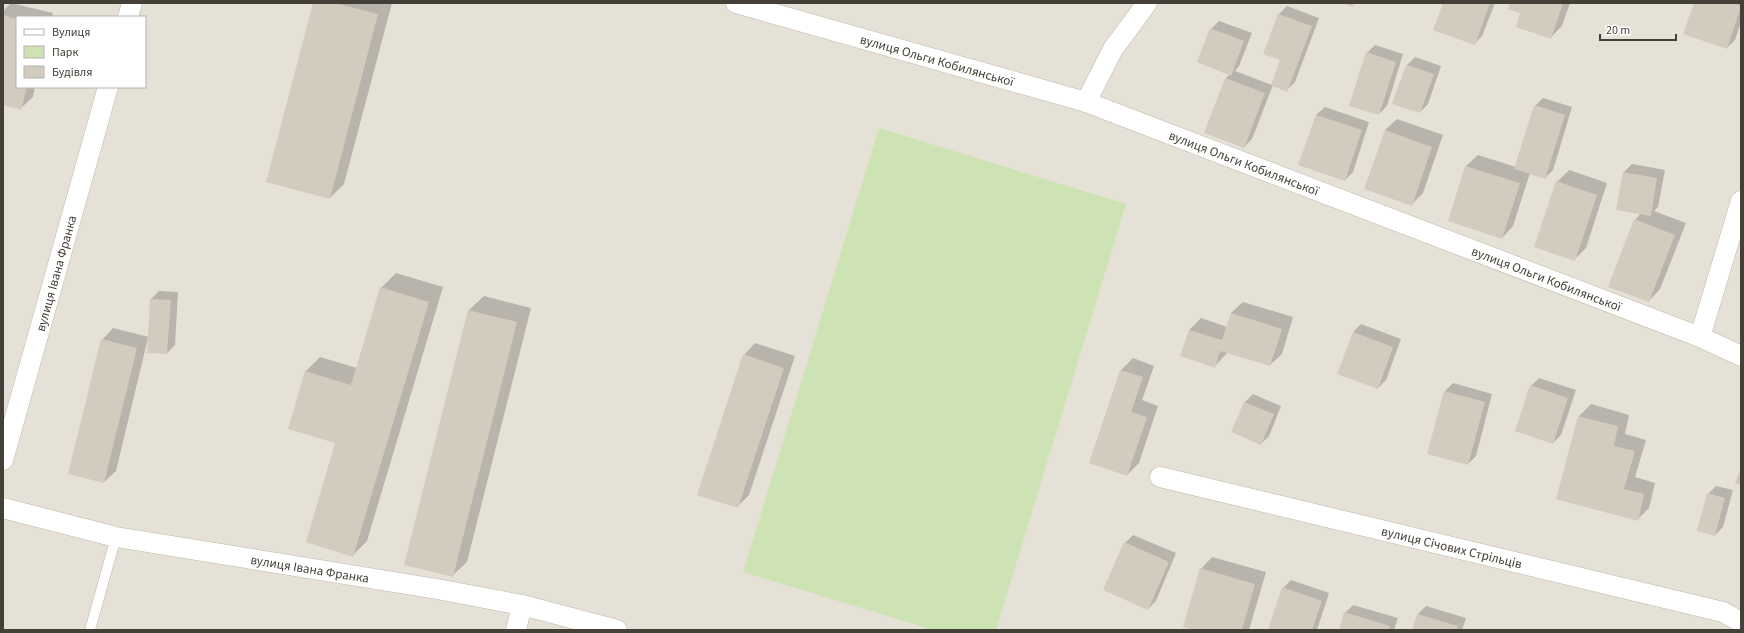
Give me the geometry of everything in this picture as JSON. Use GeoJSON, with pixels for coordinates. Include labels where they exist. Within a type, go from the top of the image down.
{"type":"FeatureCollection","features":[{"type":"Feature","properties":{"kind":"street"},"geometry":{"type":"LineString","coordinates":[[128,16],[132,3]]}},
{"type":"Feature","properties":{"kind":"street","name":"вулиця Ольги Кобилянської"},"geometry":{"type":"LineString","coordinates":[[736,3],[1086,102],[1700,338],[1741,356]]}},
{"type":"Feature","properties":{"kind":"street"},"geometry":{"type":"LineString","coordinates":[[1086,102],[1113,49],[1147,3]]}},
{"type":"Feature","properties":{"kind":"street","name":"вулиця Івана Франка"},"geometry":{"type":"LineString","coordinates":[[3,460],[108,88]]}},
{"type":"Feature","properties":{"kind":"street"},"geometry":{"type":"LineString","coordinates":[[1700,338],[1741,201]]}},
{"type":"Feature","properties":{"kind":"street","name":"вулиця Січових Стрільців"},"geometry":{"type":"LineString","coordinates":[[1160,477],[1723,612],[1741,622]]}},
{"type":"Feature","properties":{"kind":"street","name":"вулиця Івана Франка"},"geometry":{"type":"LineString","coordinates":[[3,508],[116,537],[437,589],[522,605],[617,630]]}},
{"type":"Feature","properties":{"kind":"street"},"geometry":{"type":"LineString","coordinates":[[516,630],[522,605]]}},
{"type":"Feature","properties":{"kind":"lane"},"geometry":{"type":"LineString","coordinates":[[90,630],[116,537]]}},
{"type":"Feature","properties":{"kind":"shaded area"},"geometry":{"type":"Polygon","coordinates":[[[3,3],[1741,3],[1741,630],[3,630],[3,3]]]}},
{"type":"Feature","properties":{"kind":"green space"},"geometry":{"type":"Polygon","coordinates":[[[879,128],[1126,204],[996,630],[933,630],[743,572],[879,128]]]}},
{"type":"Feature","properties":{"kind":"building"},"geometry":{"type":"Polygon","coordinates":[[[313,3],[335,3],[378,14],[330,199],[266,182],[313,3]]]}},
{"type":"Feature","properties":{"kind":"building"},"geometry":{"type":"Polygon","coordinates":[[[1343,3],[1354,3],[1353,7],[1343,3]]]}},
{"type":"Feature","properties":{"kind":"building"},"geometry":{"type":"Polygon","coordinates":[[[1443,3],[1490,3],[1475,45],[1433,30],[1443,3]]]}},
{"type":"Feature","properties":{"kind":"building"},"geometry":{"type":"Polygon","coordinates":[[[1510,3],[1563,3],[1551,39],[1516,27],[1520,13],[1508,9],[1510,3]]]}},
{"type":"Feature","properties":{"kind":"building"},"geometry":{"type":"Polygon","coordinates":[[[1694,3],[1734,3],[1741,6],[1727,49],[1683,34],[1694,3]]]}},
{"type":"Feature","properties":{"kind":"building"},"geometry":{"type":"Polygon","coordinates":[[[1278,14],[1312,26],[1287,92],[1271,85],[1280,60],[1263,54],[1278,14]]]}},
{"type":"Feature","properties":{"kind":"building"},"geometry":{"type":"Polygon","coordinates":[[[3,15],[16,19],[16,88],[27,88],[21,110],[3,105],[3,15]]]}},
{"type":"Feature","properties":{"kind":"building"},"geometry":{"type":"Polygon","coordinates":[[[1210,28],[1244,41],[1231,76],[1197,62],[1210,28]]]}},
{"type":"Feature","properties":{"kind":"building"},"geometry":{"type":"Polygon","coordinates":[[[1366,52],[1396,62],[1379,115],[1349,106],[1366,52]]]}},
{"type":"Feature","properties":{"kind":"building"},"geometry":{"type":"Polygon","coordinates":[[[1406,65],[1434,74],[1420,113],[1392,104],[1406,65]]]}},
{"type":"Feature","properties":{"kind":"building"},"geometry":{"type":"Polygon","coordinates":[[[1225,78],[1265,93],[1244,148],[1204,133],[1225,78]]]}},
{"type":"Feature","properties":{"kind":"building"},"geometry":{"type":"Polygon","coordinates":[[[1534,105],[1565,115],[1545,179],[1514,169],[1534,105]]]}},
{"type":"Feature","properties":{"kind":"building"},"geometry":{"type":"Polygon","coordinates":[[[1316,115],[1362,130],[1345,181],[1298,165],[1316,115]]]}},
{"type":"Feature","properties":{"kind":"building"},"geometry":{"type":"Polygon","coordinates":[[[1385,130],[1432,147],[1412,206],[1364,189],[1385,130]]]}},
{"type":"Feature","properties":{"kind":"building"},"geometry":{"type":"Polygon","coordinates":[[[1465,166],[1520,183],[1502,239],[1448,221],[1465,166]]]}},
{"type":"Feature","properties":{"kind":"building"},"geometry":{"type":"Polygon","coordinates":[[[1623,172],[1657,178],[1651,216],[1616,210],[1623,172]]]}},
{"type":"Feature","properties":{"kind":"building"},"geometry":{"type":"Polygon","coordinates":[[[1556,181],[1597,195],[1575,261],[1534,247],[1556,181]]]}},
{"type":"Feature","properties":{"kind":"building"},"geometry":{"type":"Polygon","coordinates":[[[1634,219],[1675,235],[1649,302],[1608,287],[1634,219]]]}},
{"type":"Feature","properties":{"kind":"building"},"geometry":{"type":"Polygon","coordinates":[[[380,287],[429,302],[353,557],[306,542],[335,443],[288,429],[305,371],[351,385],[380,287]]]}},
{"type":"Feature","properties":{"kind":"building"},"geometry":{"type":"Polygon","coordinates":[[[150,299],[171,300],[167,354],[147,353],[150,299]]]}},
{"type":"Feature","properties":{"kind":"building"},"geometry":{"type":"Polygon","coordinates":[[[468,310],[517,322],[453,577],[404,565],[468,310]]]}},
{"type":"Feature","properties":{"kind":"building"},"geometry":{"type":"Polygon","coordinates":[[[1231,313],[1282,329],[1270,366],[1220,351],[1215,368],[1180,356],[1189,330],[1222,340],[1231,313]]]}},
{"type":"Feature","properties":{"kind":"building"},"geometry":{"type":"Polygon","coordinates":[[[1353,332],[1393,347],[1378,389],[1337,374],[1353,332]]]}},
{"type":"Feature","properties":{"kind":"building"},"geometry":{"type":"Polygon","coordinates":[[[101,339],[137,348],[104,483],[68,474],[101,339]]]}},
{"type":"Feature","properties":{"kind":"building"},"geometry":{"type":"Polygon","coordinates":[[[743,354],[784,368],[738,508],[697,495],[743,354]]]}},
{"type":"Feature","properties":{"kind":"building"},"geometry":{"type":"Polygon","coordinates":[[[1120,370],[1143,377],[1131,412],[1147,417],[1127,476],[1089,463],[1120,370]]]}},
{"type":"Feature","properties":{"kind":"building"},"geometry":{"type":"Polygon","coordinates":[[[1530,385],[1568,398],[1553,444],[1515,431],[1530,385]]]}},
{"type":"Feature","properties":{"kind":"building"},"geometry":{"type":"Polygon","coordinates":[[[1444,391],[1485,402],[1468,465],[1427,454],[1444,391]]]}},
{"type":"Feature","properties":{"kind":"building"},"geometry":{"type":"Polygon","coordinates":[[[1244,402],[1274,414],[1261,445],[1231,432],[1244,402]]]}},
{"type":"Feature","properties":{"kind":"building"},"geometry":{"type":"Polygon","coordinates":[[[1578,416],[1618,426],[1614,446],[1635,451],[1624,489],[1644,494],[1638,521],[1556,499],[1578,416]]]}},
{"type":"Feature","properties":{"kind":"building"},"geometry":{"type":"Polygon","coordinates":[[[1741,468],[1741,486],[1735,483],[1741,468]]]}},
{"type":"Feature","properties":{"kind":"building"},"geometry":{"type":"Polygon","coordinates":[[[1707,493],[1725,498],[1715,536],[1697,531],[1707,493]]]}},
{"type":"Feature","properties":{"kind":"building"},"geometry":{"type":"Polygon","coordinates":[[[1124,542],[1169,562],[1148,610],[1103,590],[1124,542]]]}},
{"type":"Feature","properties":{"kind":"building"},"geometry":{"type":"Polygon","coordinates":[[[1200,568],[1255,584],[1242,630],[1193,630],[1183,627],[1200,568]]]}},
{"type":"Feature","properties":{"kind":"building"},"geometry":{"type":"Polygon","coordinates":[[[1282,587],[1322,601],[1312,630],[1268,630],[1282,587]]]}},
{"type":"Feature","properties":{"kind":"building"},"geometry":{"type":"Polygon","coordinates":[[[1344,612],[1390,626],[1389,630],[1339,630],[1344,612]]]}},
{"type":"Feature","properties":{"kind":"building"},"geometry":{"type":"Polygon","coordinates":[[[1417,614],[1458,626],[1457,630],[1412,630],[1417,614]]]}}]}
